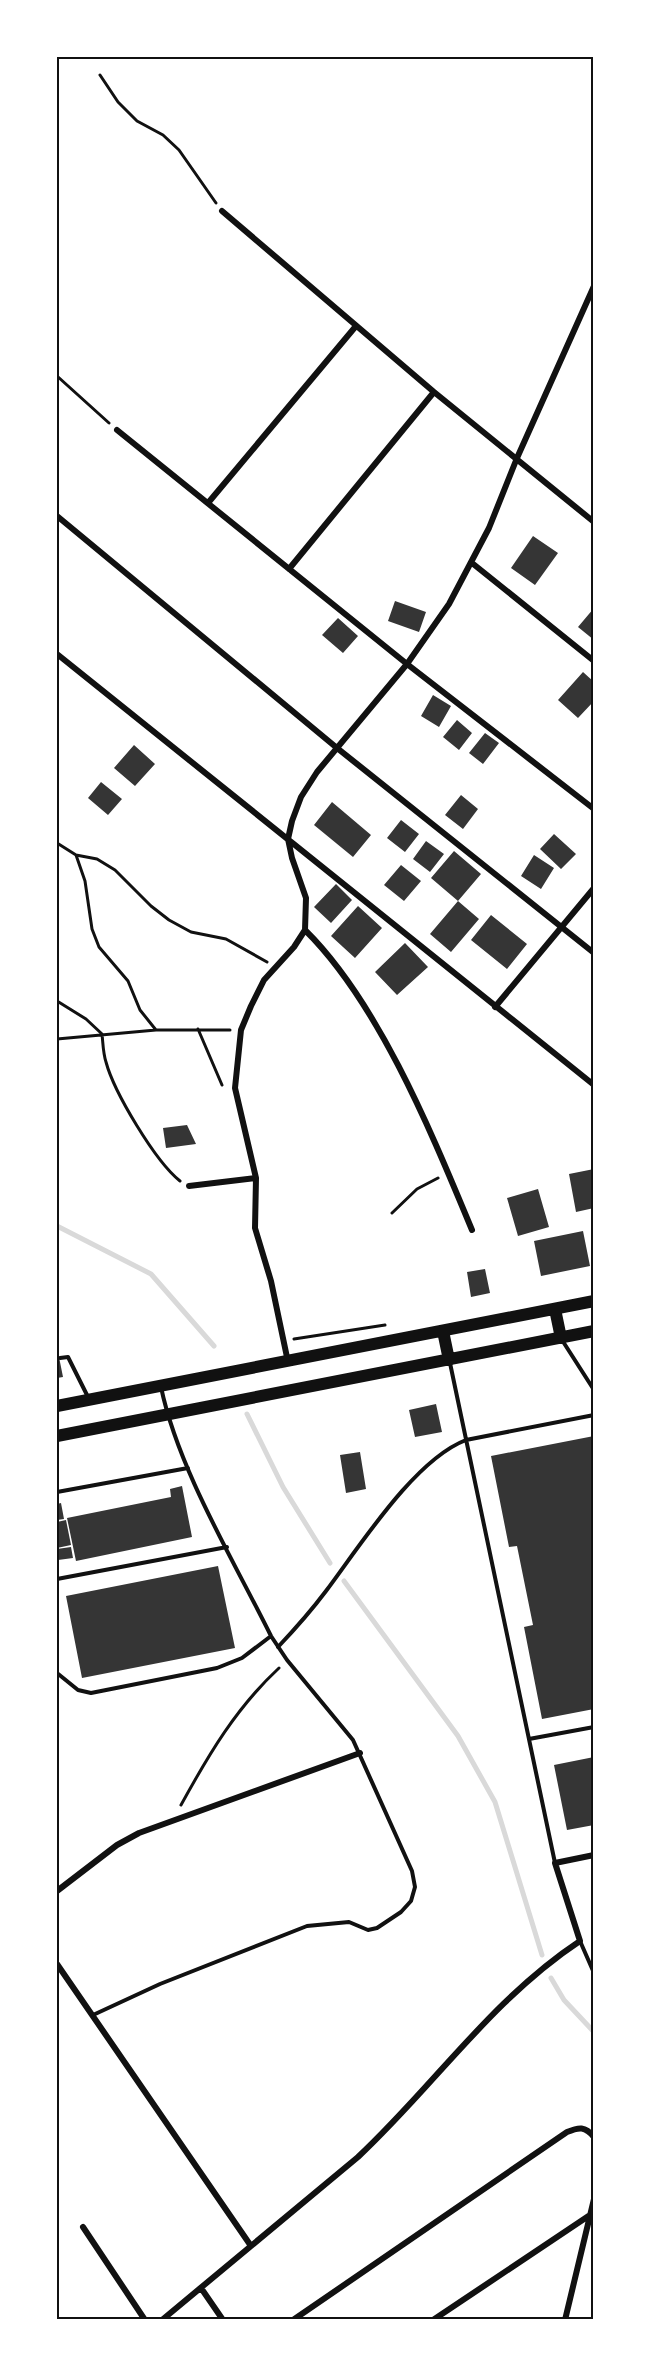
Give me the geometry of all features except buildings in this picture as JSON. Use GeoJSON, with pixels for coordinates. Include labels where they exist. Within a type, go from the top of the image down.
{"type":"FeatureCollection","features":[{"type":"Feature","properties":{"kind":"highway"},"geometry":{"type":"LineString","coordinates":[[57,1406],[594,1301]]}},
{"type":"Feature","properties":{"kind":"highway"},"geometry":{"type":"LineString","coordinates":[[555,1309],[561,1338]]}},
{"type":"Feature","properties":{"kind":"highway"},"geometry":{"type":"LineString","coordinates":[[443,1331],[449,1360]]}},
{"type":"Feature","properties":{"kind":"highway"},"geometry":{"type":"LineString","coordinates":[[57,1436],[594,1331]]}},
{"type":"Feature","properties":{"kind":"street"},"geometry":{"type":"LineString","coordinates":[[222,211],[434,392],[594,522]]}},
{"type":"Feature","properties":{"kind":"street"},"geometry":{"type":"LineString","coordinates":[[288,1362],[271,1281],[255,1228],[256,1178],[235,1088],[241,1030],[264,980],[274,966],[294,947],[305,930],[306,898],[291,858],[288,839],[292,821],[301,797],[337,748],[407,664],[449,604],[472,563],[503,497],[517,458],[594,286]]}},
{"type":"Feature","properties":{"kind":"street"},"geometry":{"type":"LineString","coordinates":[[208,503],[356,326]]}},
{"type":"Feature","properties":{"kind":"street"},"geometry":{"type":"LineString","coordinates":[[289,569],[434,392]]}},
{"type":"Feature","properties":{"kind":"street"},"geometry":{"type":"LineString","coordinates":[[117,430],[407,664],[594,809]]}},
{"type":"Feature","properties":{"kind":"street"},"geometry":{"type":"LineString","coordinates":[[57,516],[337,748],[594,953]]}},
{"type":"Feature","properties":{"kind":"street"},"geometry":{"type":"LineString","coordinates":[[472,563],[594,661]]}},
{"type":"Feature","properties":{"kind":"street"},"geometry":{"type":"LineString","coordinates":[[57,654],[594,1085]]}},
{"type":"Feature","properties":{"kind":"street"},"geometry":{"type":"LineString","coordinates":[[495,1007],[594,888]]}},
{"type":"Feature","properties":{"kind":"street"},"geometry":{"type":"LineString","coordinates":[[305,930],[342,973],[365,1009],[422,1114],[472,1230]]}},
{"type":"Feature","properties":{"kind":"street"},"geometry":{"type":"LineString","coordinates":[[189,1186],[256,1178]]}},
{"type":"Feature","properties":{"kind":"street"},"geometry":{"type":"LineString","coordinates":[[57,1891],[117,1845],[174,1818],[360,1753]]}},
{"type":"Feature","properties":{"kind":"street"},"geometry":{"type":"LineString","coordinates":[[162,2320],[358,2157],[387,2130],[469,2036],[548,1963],[580,1941],[555,1863],[594,1855]]}},
{"type":"Feature","properties":{"kind":"street"},"geometry":{"type":"LineString","coordinates":[[57,1964],[251,2247]]}},
{"type":"Feature","properties":{"kind":"street"},"geometry":{"type":"LineString","coordinates":[[293,2320],[567,2132],[579,2127],[588,2129],[594,2137]]}},
{"type":"Feature","properties":{"kind":"street"},"geometry":{"type":"LineString","coordinates":[[565,2320],[594,2199]]}},
{"type":"Feature","properties":{"kind":"street"},"geometry":{"type":"LineString","coordinates":[[433,2320],[590,2215]]}},
{"type":"Feature","properties":{"kind":"street"},"geometry":{"type":"LineString","coordinates":[[83,2227],[146,2320]]}},
{"type":"Feature","properties":{"kind":"street"},"geometry":{"type":"LineString","coordinates":[[201,2288],[223,2320]]}},
{"type":"Feature","properties":{"kind":"lane"},"geometry":{"type":"LineString","coordinates":[[593,1232],[594,1238]]}},
{"type":"Feature","properties":{"kind":"lane"},"geometry":{"type":"LineString","coordinates":[[561,1338],[594,1390]]}},
{"type":"Feature","properties":{"kind":"lane"},"geometry":{"type":"LineString","coordinates":[[60,1358],[68,1357],[89,1400]]}},
{"type":"Feature","properties":{"kind":"lane"},"geometry":{"type":"LineString","coordinates":[[449,1360],[555,1863]]}},
{"type":"Feature","properties":{"kind":"lane"},"geometry":{"type":"LineString","coordinates":[[92,2015],[160,1984],[307,1926],[349,1922],[369,1930],[386,1924],[411,1901],[416,1887],[412,1871],[360,1753],[346,1728],[287,1660],[272,1636],[188,1468],[167,1415],[161,1386]]}},
{"type":"Feature","properties":{"kind":"lane"},"geometry":{"type":"LineString","coordinates":[[278,1647],[419,1473],[450,1446],[466,1440],[594,1415]]}},
{"type":"Feature","properties":{"kind":"lane"},"geometry":{"type":"LineString","coordinates":[[57,1492],[188,1468]]}},
{"type":"Feature","properties":{"kind":"lane"},"geometry":{"type":"LineString","coordinates":[[57,1579],[227,1547]]}},
{"type":"Feature","properties":{"kind":"lane"},"geometry":{"type":"LineString","coordinates":[[57,1673],[78,1690],[91,1693],[230,1663],[272,1636]]}},
{"type":"Feature","properties":{"kind":"lane"},"geometry":{"type":"LineString","coordinates":[[529,1739],[594,1726]]}},
{"type":"Feature","properties":{"kind":"lane"},"geometry":{"type":"LineString","coordinates":[[580,1941],[594,1973]]}},
{"type":"Feature","properties":{"kind":"path"},"geometry":{"type":"LineString","coordinates":[[100,75],[118,102],[137,121],[163,135],[179,150],[222,211]]}},
{"type":"Feature","properties":{"kind":"path"},"geometry":{"type":"LineString","coordinates":[[57,376],[117,430]]}},
{"type":"Feature","properties":{"kind":"path"},"geometry":{"type":"LineString","coordinates":[[57,843],[76,855],[97,859],[115,870],[151,906],[169,920],[191,932],[226,939],[274,966]]}},
{"type":"Feature","properties":{"kind":"path"},"geometry":{"type":"LineString","coordinates":[[76,855],[85,881],[92,928],[99,947],[128,981],[140,1010],[156,1030]]}},
{"type":"Feature","properties":{"kind":"path"},"geometry":{"type":"LineString","coordinates":[[57,1001],[86,1019],[102,1034],[106,1061],[116,1088],[167,1168],[189,1186]]}},
{"type":"Feature","properties":{"kind":"path"},"geometry":{"type":"LineString","coordinates":[[198,1029],[227,1095]]}},
{"type":"Feature","properties":{"kind":"path"},"geometry":{"type":"LineString","coordinates":[[57,1040],[156,1030],[241,1030]]}},
{"type":"Feature","properties":{"kind":"path"},"geometry":{"type":"LineString","coordinates":[[392,1213],[417,1189],[448,1173]]}},
{"type":"Feature","properties":{"kind":"path"},"geometry":{"type":"LineString","coordinates":[[283,1340],[372,1327]]}},
{"type":"Feature","properties":{"kind":"path"},"geometry":{"type":"LineString","coordinates":[[174,1818],[228,1724],[245,1701],[287,1660]]}},
{"type":"Feature","properties":{"kind":"waterway"},"geometry":{"type":"LineString","coordinates":[[57,1226],[151,1274],[214,1346]]}},
{"type":"Feature","properties":{"kind":"waterway"},"geometry":{"type":"LineString","coordinates":[[247,1414],[283,1487],[330,1563]]}},
{"type":"Feature","properties":{"kind":"waterway"},"geometry":{"type":"LineString","coordinates":[[344,1581],[458,1736],[495,1802],[542,1955]]}},
{"type":"Feature","properties":{"kind":"waterway"},"geometry":{"type":"LineString","coordinates":[[551,1978],[564,2000],[594,2032]]}}]}
